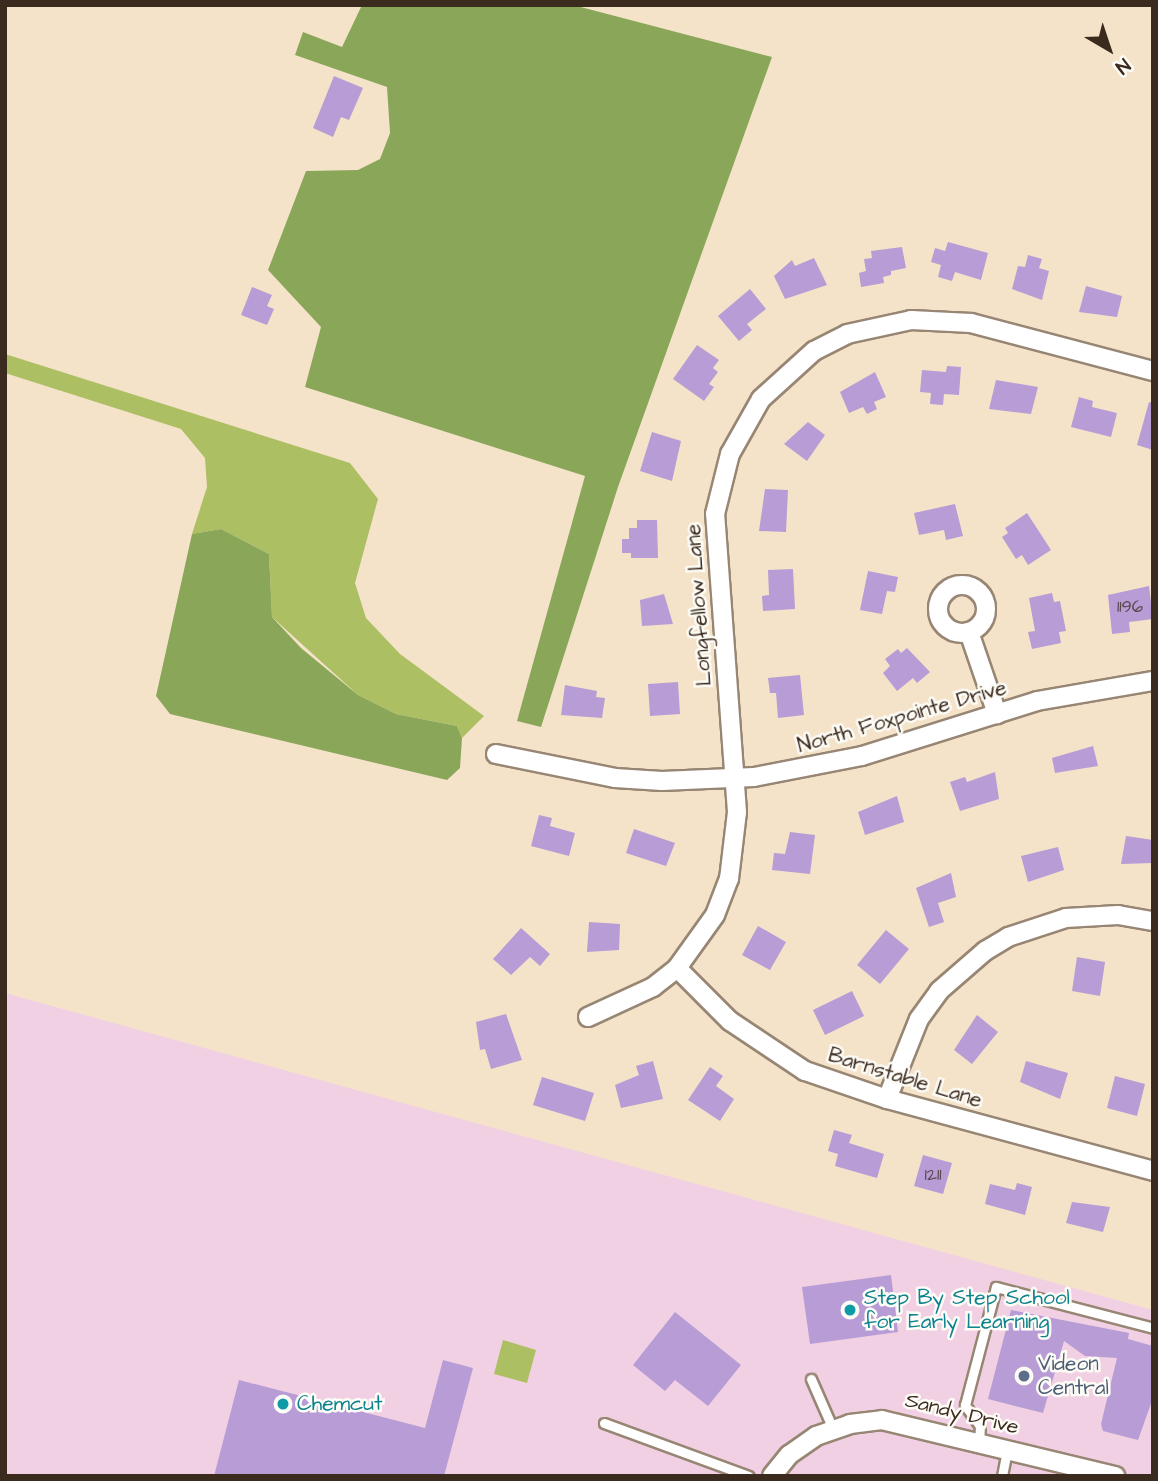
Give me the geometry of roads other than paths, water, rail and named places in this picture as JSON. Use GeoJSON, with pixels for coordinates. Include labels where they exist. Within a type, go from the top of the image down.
{"type":"FeatureCollection","features":[{"type":"Feature","properties":{"kind":"street","name":"Longfellow Lane"},"geometry":{"type":"LineString","coordinates":[[588,1017],[653,986],[677,968],[715,915],[729,879],[736,842],[735,779],[715,514],[722,480],[741,428],[788,371],[847,334],[878,324],[942,320],[971,323],[1153,371]]}},
{"type":"Feature","properties":{"kind":"street"},"geometry":{"type":"LineString","coordinates":[[969,632],[997,714]]}},
{"type":"Feature","properties":{"kind":"street","name":"North Foxpointe Drive"},"geometry":{"type":"LineString","coordinates":[[496,754],[615,778],[735,779],[823,766],[1079,691],[1153,681]]}},
{"type":"Feature","properties":{"kind":"street"},"geometry":{"type":"LineString","coordinates":[[887,1099],[919,1019],[939,991],[985,951],[1008,937],[1066,918],[1118,915],[1153,921]]}},
{"type":"Feature","properties":{"kind":"street","name":"Barnstable Lane"},"geometry":{"type":"LineString","coordinates":[[677,968],[730,1021],[767,1049],[805,1071],[887,1099],[1153,1171]]}},
{"type":"Feature","properties":{"kind":"street","name":"Sandy Drive"},"geometry":{"type":"LineString","coordinates":[[772,1476],[801,1445],[832,1429],[867,1420],[898,1420],[1104,1474]]}},
{"type":"Feature","properties":{"kind":"lane"},"geometry":{"type":"LineString","coordinates":[[979,1441],[980,1426],[965,1405],[996,1287],[1153,1328]]}},
{"type":"Feature","properties":{"kind":"lane"},"geometry":{"type":"LineString","coordinates":[[811,1379],[832,1429]]}},
{"type":"Feature","properties":{"kind":"lane"},"geometry":{"type":"LineString","coordinates":[[604,1423],[750,1476]]}},
{"type":"Feature","properties":{"kind":"lane"},"geometry":{"type":"LineString","coordinates":[[1002,1476],[1008,1448]]}},
{"type":"Feature","properties":{"kind":"place","name":"Step By Step School for Early Learning"},"geometry":{"type":"Point","coordinates":[850,1310]}},
{"type":"Feature","properties":{"kind":"place","name":"Videon Central"},"geometry":{"type":"Point","coordinates":[1024,1376]}},
{"type":"Feature","properties":{"kind":"place","name":"Chemcut"},"geometry":{"type":"Point","coordinates":[283,1404]}}]}
